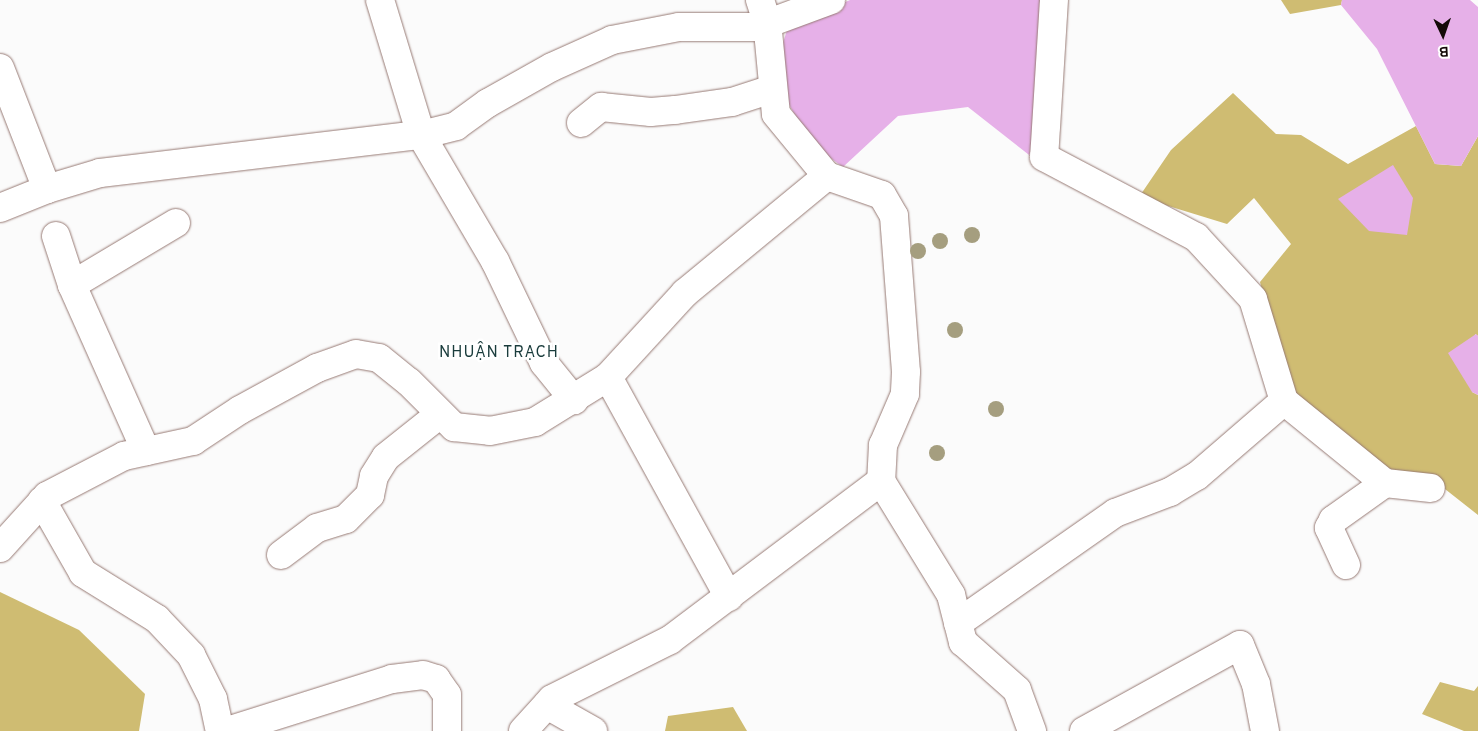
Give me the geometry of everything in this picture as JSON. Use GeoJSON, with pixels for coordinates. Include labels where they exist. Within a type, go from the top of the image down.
{"type":"FeatureCollection","features":[{"type":"Feature","properties":{"kind":"street"},"geometry":{"type":"LineString","coordinates":[[380,0],[421,136],[495,262],[544,363],[574,400]]}},
{"type":"Feature","properties":{"kind":"street"},"geometry":{"type":"LineString","coordinates":[[764,12],[831,0]]}},
{"type":"Feature","properties":{"kind":"street"},"geometry":{"type":"LineString","coordinates":[[1054,0],[1044,157],[1196,237],[1253,299],[1284,401],[1385,483],[1430,488]]}},
{"type":"Feature","properties":{"kind":"street"},"geometry":{"type":"LineString","coordinates":[[0,208],[47,189],[100,173],[421,136],[456,126],[488,103],[583,50],[612,40],[679,27],[758,27],[764,12]]}},
{"type":"Feature","properties":{"kind":"street"},"geometry":{"type":"LineString","coordinates":[[764,12],[776,114],[827,176],[882,195],[894,216],[906,372],[905,394],[883,445],[881,481],[951,595],[963,642],[1016,690],[1032,731]]}},
{"type":"Feature","properties":{"kind":"street"},"geometry":{"type":"LineString","coordinates":[[0,68],[47,189]]}},
{"type":"Feature","properties":{"kind":"street"},"geometry":{"type":"LineString","coordinates":[[582,123],[601,107],[650,112],[675,110],[732,102],[772,89]]}},
{"type":"Feature","properties":{"kind":"street"},"geometry":{"type":"LineString","coordinates":[[0,548],[42,501],[124,456],[146,451],[162,450],[194,441],[240,410],[317,368],[356,354],[379,358],[409,382],[454,427],[490,432],[535,422],[574,400],[608,377],[685,292],[827,176]]}},
{"type":"Feature","properties":{"kind":"street"},"geometry":{"type":"LineString","coordinates":[[72,285],[176,223]]}},
{"type":"Feature","properties":{"kind":"street"},"geometry":{"type":"LineString","coordinates":[[56,236],[72,285],[146,451]]}},
{"type":"Feature","properties":{"kind":"street"},"geometry":{"type":"LineString","coordinates":[[608,377],[729,596]]}},
{"type":"Feature","properties":{"kind":"street"},"geometry":{"type":"LineString","coordinates":[[958,623],[1115,513],[1170,492],[1197,476],[1284,401]]}},
{"type":"Feature","properties":{"kind":"street"},"geometry":{"type":"LineString","coordinates":[[281,555],[317,528],[346,519],[370,495],[374,476],[386,457],[440,414]]}},
{"type":"Feature","properties":{"kind":"street"},"geometry":{"type":"LineString","coordinates":[[523,731],[547,705],[670,640],[881,481]]}},
{"type":"Feature","properties":{"kind":"street"},"geometry":{"type":"LineString","coordinates":[[1346,565],[1330,528],[1332,520],[1385,483]]}},
{"type":"Feature","properties":{"kind":"street"},"geometry":{"type":"LineString","coordinates":[[42,501],[82,573],[157,619],[191,655],[213,699],[220,731]]}},
{"type":"Feature","properties":{"kind":"street"},"geometry":{"type":"LineString","coordinates":[[1084,731],[1240,645],[1256,684],[1265,731]]}},
{"type":"Feature","properties":{"kind":"street"},"geometry":{"type":"LineString","coordinates":[[227,731],[392,679],[423,675],[436,679],[447,695],[447,731]]}},
{"type":"Feature","properties":{"kind":"street"},"geometry":{"type":"LineString","coordinates":[[547,705],[593,731]]}},
{"type":"Feature","properties":{"kind":"shaded area"},"geometry":{"type":"Polygon","coordinates":[[[850,0],[1043,0],[1033,158],[968,107],[898,116],[843,167],[812,145],[783,94],[781,49],[788,27],[850,0]]]}},
{"type":"Feature","properties":{"kind":"shaded area"},"geometry":{"type":"Polygon","coordinates":[[[1281,0],[1342,0],[1341,5],[1290,14],[1281,0]]]}},
{"type":"Feature","properties":{"kind":"shaded area"},"geometry":{"type":"Polygon","coordinates":[[[1342,0],[1470,0],[1478,7],[1478,136],[1461,166],[1435,164],[1377,49],[1341,5],[1342,0]]]}},
{"type":"Feature","properties":{"kind":"shaded area"},"geometry":{"type":"Polygon","coordinates":[[[1233,93],[1276,134],[1301,135],[1348,164],[1416,126],[1435,164],[1461,166],[1478,136],[1478,336],[1475,334],[1472,392],[1478,395],[1478,515],[1431,478],[1384,472],[1290,398],[1260,282],[1291,244],[1254,198],[1227,224],[1139,197],[1171,150],[1233,93]]]}},
{"type":"Feature","properties":{"kind":"shaded area"},"geometry":{"type":"Polygon","coordinates":[[[1393,165],[1413,198],[1407,235],[1369,231],[1338,199],[1393,165]]]}},
{"type":"Feature","properties":{"kind":"shaded area"},"geometry":{"type":"Polygon","coordinates":[[[1476,334],[1478,336],[1478,395],[1472,392],[1448,353],[1476,334]]]}},
{"type":"Feature","properties":{"kind":"shaded area"},"geometry":{"type":"Polygon","coordinates":[[[0,592],[79,630],[145,694],[139,731],[0,731],[0,592]]]}},
{"type":"Feature","properties":{"kind":"shaded area"},"geometry":{"type":"Polygon","coordinates":[[[1440,682],[1474,691],[1478,686],[1478,731],[1464,731],[1422,714],[1440,682]]]}},
{"type":"Feature","properties":{"kind":"shaded area"},"geometry":{"type":"Polygon","coordinates":[[[733,707],[747,731],[665,731],[668,716],[733,707]]]}},
{"type":"Feature","properties":{"kind":"district","name":"NHUẬN TRẠCH"},"geometry":{"type":"Point","coordinates":[499,353]}}]}
